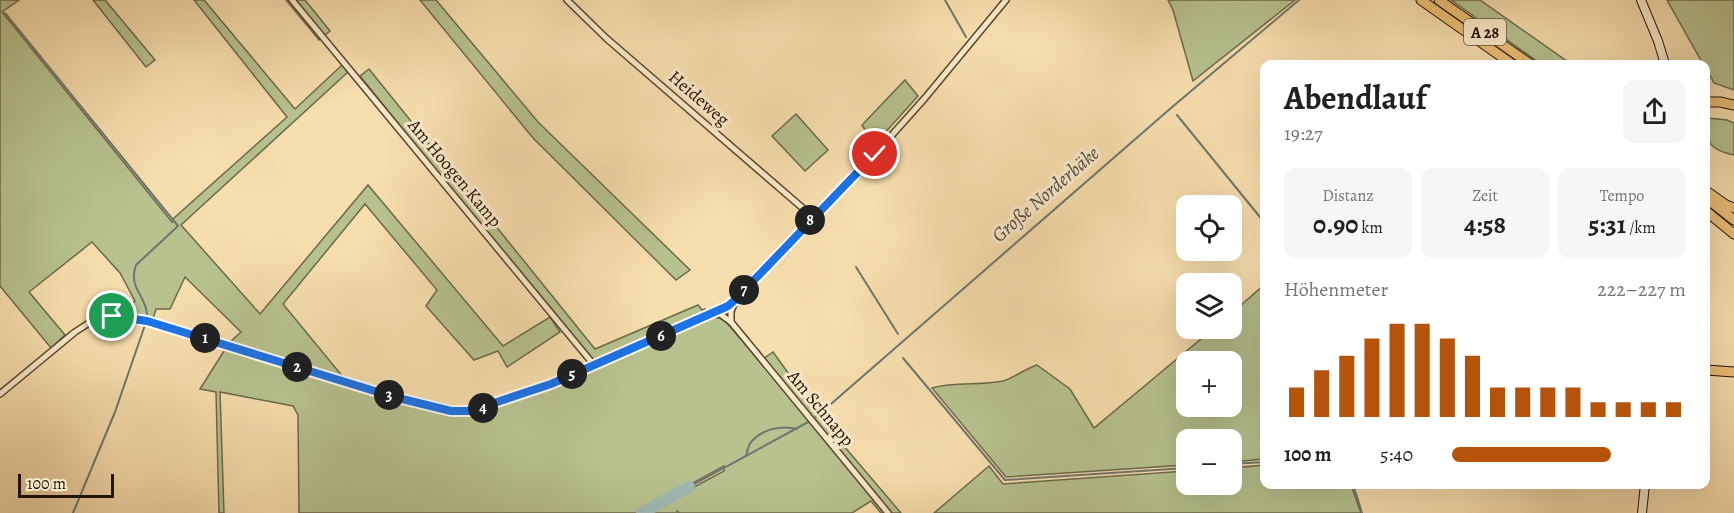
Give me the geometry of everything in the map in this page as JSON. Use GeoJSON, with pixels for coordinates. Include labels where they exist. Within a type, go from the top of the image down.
{"type":"FeatureCollection","features":[{"type":"Feature","properties":{"kind":"highway","name":"A 28"},"geometry":{"type":"LineString","coordinates":[[1421,0],[1506,60]]}},
{"type":"Feature","properties":{"kind":"highway","name":"A 28"},"geometry":{"type":"LineString","coordinates":[[1439,0],[1524,60]]}},
{"type":"Feature","properties":{"kind":"highway"},"geometry":{"type":"LineString","coordinates":[[1710,102],[1734,105]]}},
{"type":"Feature","properties":{"kind":"highway"},"geometry":{"type":"LineString","coordinates":[[1710,194],[1734,208]]}},
{"type":"Feature","properties":{"kind":"highway"},"geometry":{"type":"LineString","coordinates":[[1710,201],[1734,220]]}},
{"type":"Feature","properties":{"kind":"highway"},"geometry":{"type":"LineString","coordinates":[[1710,214],[1734,234]]}},
{"type":"Feature","properties":{"kind":"highway"},"geometry":{"type":"LineString","coordinates":[[1710,370],[1734,372]]}},
{"type":"Feature","properties":{"kind":"main road"},"geometry":{"type":"LineString","coordinates":[[1641,0],[1664,60]]}},
{"type":"Feature","properties":{"kind":"main road"},"geometry":{"type":"LineString","coordinates":[[1642,513],[1644,489]]}},
{"type":"Feature","properties":{"kind":"street","name":"Am Hoogen Kamp"},"geometry":{"type":"LineString","coordinates":[[292,0],[594,365]]}},
{"type":"Feature","properties":{"kind":"street","name":"Heideweg"},"geometry":{"type":"LineString","coordinates":[[567,0],[606,38],[813,217]]}},
{"type":"Feature","properties":{"kind":"street"},"geometry":{"type":"LineString","coordinates":[[0,394],[75,332],[99,319],[112,316],[147,321],[394,397],[451,411],[470,411],[482,408],[551,384],[728,306],[875,154],[925,98],[1006,0]]}},
{"type":"Feature","properties":{"kind":"street"},"geometry":{"type":"LineString","coordinates":[[731,322],[731,311],[736,299]]}},
{"type":"Feature","properties":{"kind":"street","name":"Am Schnapp"},"geometry":{"type":"LineString","coordinates":[[711,313],[720,314],[731,322],[888,513]]}},
{"type":"Feature","properties":{"kind":"green space"},"geometry":{"type":"Polygon","coordinates":[[[0,0],[19,0],[2,12],[172,222],[287,117],[194,0],[204,0],[295,109],[342,65],[348,72],[181,225],[260,314],[368,185],[503,346],[550,317],[560,332],[507,367],[498,351],[474,360],[426,306],[437,290],[365,204],[283,304],[343,377],[342,382],[452,413],[551,386],[594,362],[360,76],[369,69],[595,349],[698,305],[702,310],[705,309],[710,317],[720,318],[727,323],[760,361],[773,352],[826,425],[901,513],[881,513],[871,501],[852,513],[646,513],[724,471],[724,466],[638,513],[299,513],[298,415],[293,406],[220,392],[224,513],[219,513],[216,392],[200,389],[229,343],[241,332],[185,277],[170,309],[156,309],[153,319],[122,311],[135,301],[120,273],[92,242],[29,292],[65,335],[51,348],[0,286],[0,0]]]}},
{"type":"Feature","properties":{"kind":"green space"},"geometry":{"type":"Polygon","coordinates":[[[93,0],[105,0],[155,60],[146,67],[93,0]]]}},
{"type":"Feature","properties":{"kind":"green space"},"geometry":{"type":"Polygon","coordinates":[[[286,0],[305,0],[330,31],[319,40],[286,0]]]}},
{"type":"Feature","properties":{"kind":"green space"},"geometry":{"type":"Polygon","coordinates":[[[420,0],[436,0],[538,122],[690,270],[676,280],[533,138],[420,0]]]}},
{"type":"Feature","properties":{"kind":"green space"},"geometry":{"type":"Polygon","coordinates":[[[1168,0],[1295,0],[1193,81],[1173,10],[1168,0]]]}},
{"type":"Feature","properties":{"kind":"green space"},"geometry":{"type":"Polygon","coordinates":[[[1451,0],[1480,0],[1565,60],[1535,60],[1451,0]]]}},
{"type":"Feature","properties":{"kind":"green space"},"geometry":{"type":"Polygon","coordinates":[[[1667,0],[1734,0],[1734,90],[1714,83],[1710,76],[1710,60],[1701,60],[1667,0]]]}},
{"type":"Feature","properties":{"kind":"green space"},"geometry":{"type":"Polygon","coordinates":[[[905,80],[918,96],[874,145],[862,125],[905,80]]]}},
{"type":"Feature","properties":{"kind":"green space"},"geometry":{"type":"Polygon","coordinates":[[[796,114],[828,150],[805,171],[772,136],[796,114]]]}},
{"type":"Feature","properties":{"kind":"green space"},"geometry":{"type":"Polygon","coordinates":[[[1710,118],[1734,123],[1734,155],[1714,148],[1710,144],[1710,118]]]}},
{"type":"Feature","properties":{"kind":"green space"},"geometry":{"type":"Polygon","coordinates":[[[1260,288],[1260,459],[1242,461],[1242,429],[1176,429],[1176,466],[1006,477],[932,388],[1003,381],[1037,365],[1070,389],[1094,428],[1176,360],[1176,417],[1242,417],[1242,351],[1187,351],[1201,339],[1242,339],[1242,304],[1260,288]]]}},
{"type":"Feature","properties":{"kind":"green space"},"geometry":{"type":"Polygon","coordinates":[[[1260,465],[1260,489],[1352,489],[1361,513],[934,513],[989,466],[1003,484],[1176,472],[1176,495],[1242,495],[1242,467],[1260,465]]]}},
{"type":"Feature","properties":{"kind":"waterway"},"geometry":{"type":"LineString","coordinates":[[945,0],[966,37]]}},
{"type":"Feature","properties":{"kind":"waterway","name":"Große Norderbäke"},"geometry":{"type":"LineString","coordinates":[[816,417],[1171,108],[1299,0]]}},
{"type":"Feature","properties":{"kind":"waterway"},"geometry":{"type":"LineString","coordinates":[[5,13],[178,226],[136,265],[135,285],[147,314]]}},
{"type":"Feature","properties":{"kind":"waterway"},"geometry":{"type":"LineString","coordinates":[[1177,115],[1260,217]]}},
{"type":"Feature","properties":{"kind":"waterway"},"geometry":{"type":"LineString","coordinates":[[856,267],[898,334]]}},
{"type":"Feature","properties":{"kind":"waterway"},"geometry":{"type":"LineString","coordinates":[[73,513],[115,412],[145,325]]}},
{"type":"Feature","properties":{"kind":"waterway"},"geometry":{"type":"LineString","coordinates":[[903,358],[1005,480],[1176,469]]}},
{"type":"Feature","properties":{"kind":"waterway","name":"Große Norderbäke"},"geometry":{"type":"LineString","coordinates":[[689,487],[810,421]]}},
{"type":"Feature","properties":{"kind":"waterway","name":"Große Norderbäke"},"geometry":{"type":"LineString","coordinates":[[746,456],[751,442],[766,431],[778,428],[797,429]]}},
{"type":"Feature","properties":{"kind":"waterway"},"geometry":{"type":"LineString","coordinates":[[1242,463],[1260,462]]}},
{"type":"Feature","properties":{"kind":"waterway","name":"Große Norderbäke"},"geometry":{"type":"LineString","coordinates":[[642,513],[689,487]]}},
{"type":"Feature","properties":{"kind":"waterway"},"geometry":{"type":"LineString","coordinates":[[1355,489],[1362,513]]}},
{"type":"Feature","properties":{"kind":"route"},"geometry":{"type":"LineString","coordinates":[[112,316],[147,321],[394,397],[451,411],[476,410],[551,384],[728,306],[875,154]]}}]}
